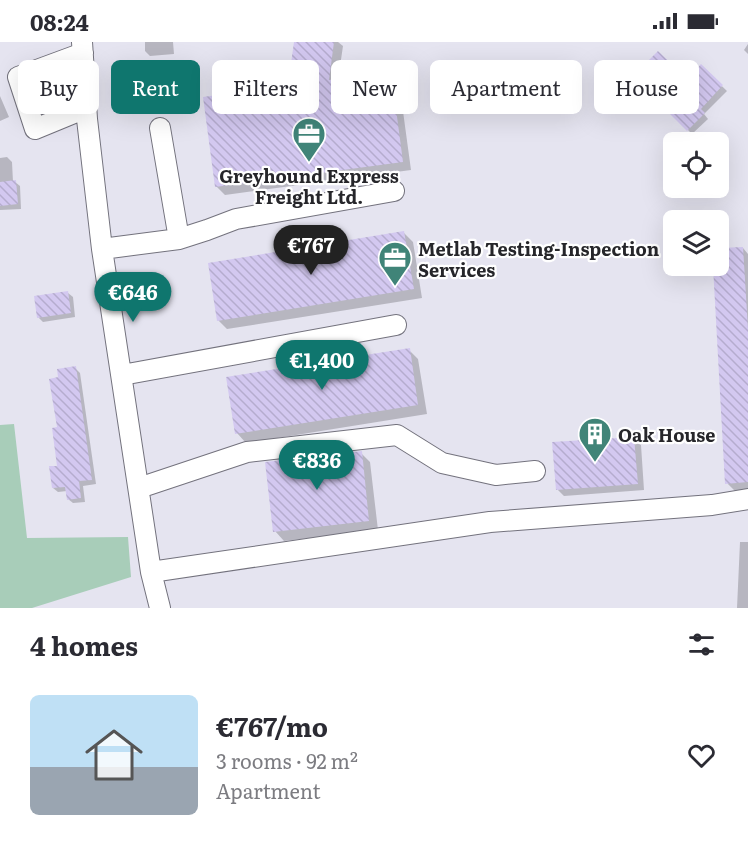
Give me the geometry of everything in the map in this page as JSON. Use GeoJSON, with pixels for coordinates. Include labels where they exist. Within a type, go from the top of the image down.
{"type":"FeatureCollection","features":[{"type":"Feature","properties":{"kind":"street"},"geometry":{"type":"LineString","coordinates":[[56,60],[82,48]]}},
{"type":"Feature","properties":{"kind":"street"},"geometry":{"type":"LineString","coordinates":[[30,114],[35,129],[71,114]]}},
{"type":"Feature","properties":{"kind":"street"},"geometry":{"type":"LineString","coordinates":[[87,114],[102,249],[151,572],[160,608]]}},
{"type":"Feature","properties":{"kind":"street"},"geometry":{"type":"LineString","coordinates":[[160,128],[178,239]]}},
{"type":"Feature","properties":{"kind":"street"},"geometry":{"type":"LineString","coordinates":[[102,249],[178,239],[236,219],[394,191]]}},
{"type":"Feature","properties":{"kind":"street"},"geometry":{"type":"LineString","coordinates":[[122,375],[396,325]]}},
{"type":"Feature","properties":{"kind":"street"},"geometry":{"type":"LineString","coordinates":[[140,488],[247,452],[397,435],[442,463],[496,475],[534,471]]}},
{"type":"Feature","properties":{"kind":"street"},"geometry":{"type":"LineString","coordinates":[[151,572],[490,522],[712,505],[748,499]]}},
{"type":"Feature","properties":{"kind":"green space"},"geometry":{"type":"Polygon","coordinates":[[[14,424],[27,538],[128,537],[131,577],[32,608],[0,608],[0,425],[14,424]]]}},
{"type":"Feature","properties":{"kind":"building"},"geometry":{"type":"Polygon","coordinates":[[[294,42],[334,42],[329,80],[331,80],[331,114],[397,114],[403,162],[215,187],[203,97],[212,96],[212,114],[319,114],[319,60],[291,60],[294,42]]]}},
{"type":"Feature","properties":{"kind":"building"},"geometry":{"type":"Polygon","coordinates":[[[658,51],[667,60],[649,60],[658,51]]]}},
{"type":"Feature","properties":{"kind":"building"},"geometry":{"type":"Polygon","coordinates":[[[701,64],[723,85],[701,109],[705,113],[687,131],[670,114],[699,114],[699,66],[701,64]]]}},
{"type":"Feature","properties":{"kind":"building"},"geometry":{"type":"Polygon","coordinates":[[[16,180],[18,204],[0,206],[0,182],[16,180]]]}},
{"type":"Feature","properties":{"kind":"building"},"geometry":{"type":"Polygon","coordinates":[[[404,231],[414,289],[217,321],[208,263],[404,231]]]}},
{"type":"Feature","properties":{"kind":"building"},"geometry":{"type":"Polygon","coordinates":[[[743,247],[748,329],[748,482],[725,484],[714,276],[729,276],[729,248],[743,247]]]}},
{"type":"Feature","properties":{"kind":"building"},"geometry":{"type":"Polygon","coordinates":[[[68,291],[71,313],[37,318],[34,296],[68,291]]]}},
{"type":"Feature","properties":{"kind":"building"},"geometry":{"type":"Polygon","coordinates":[[[410,348],[418,405],[235,434],[226,377],[410,348]]]}},
{"type":"Feature","properties":{"kind":"building"},"geometry":{"type":"Polygon","coordinates":[[[76,366],[92,480],[79,481],[81,498],[67,500],[65,487],[52,488],[49,466],[57,466],[52,428],[57,427],[49,379],[58,377],[57,369],[76,366]]]}},
{"type":"Feature","properties":{"kind":"building","name":"Oak House"},"geometry":{"type":"Polygon","coordinates":[[[634,437],[638,484],[556,490],[552,442],[634,437]]]}},
{"type":"Feature","properties":{"kind":"building"},"geometry":{"type":"Polygon","coordinates":[[[362,451],[369,521],[273,532],[265,462],[362,451]]]}},
{"type":"Feature","properties":{"kind":"place","name":"Greyhound Express Freight Ltd."},"geometry":{"type":"Point","coordinates":[309,163]}},
{"type":"Feature","properties":{"kind":"place","name":"Metlab Testing-Inspection Services"},"geometry":{"type":"Point","coordinates":[395,287]}},
{"type":"Feature","properties":{"kind":"place","name":"Oak House"},"geometry":{"type":"Point","coordinates":[595,463]}}]}
